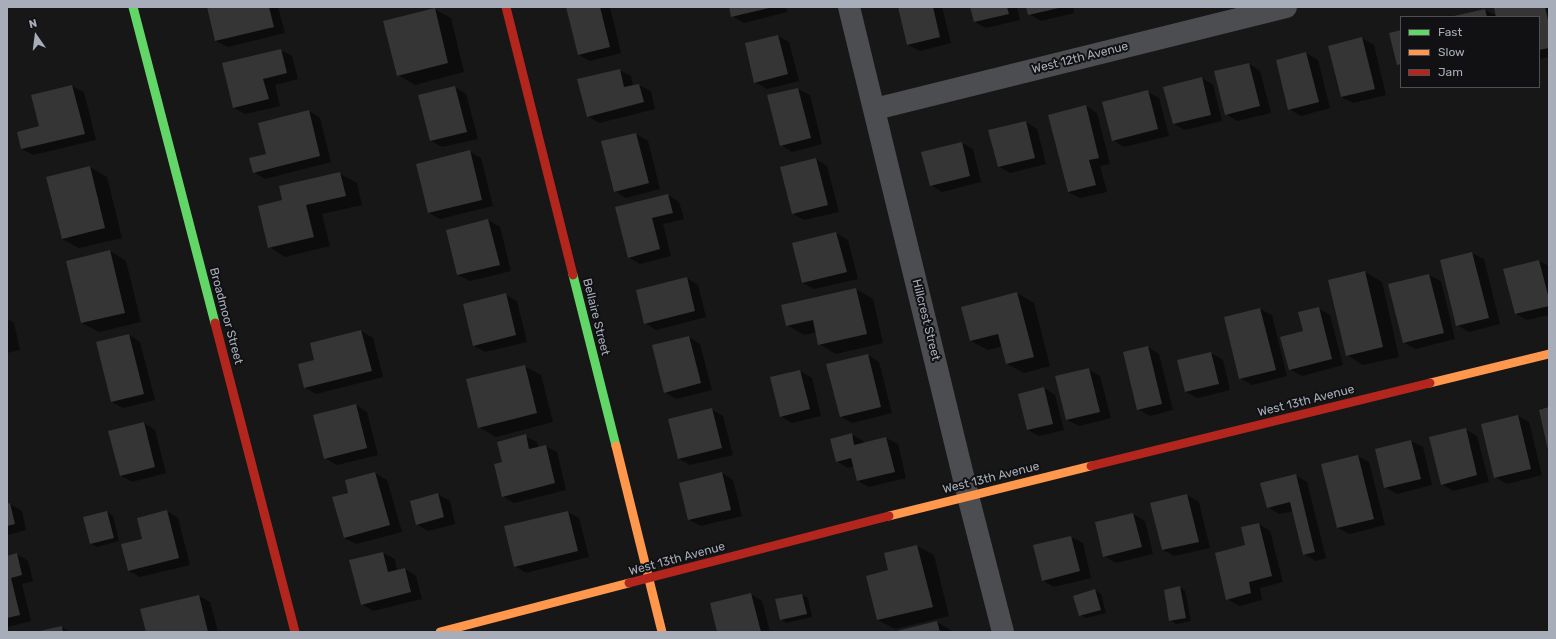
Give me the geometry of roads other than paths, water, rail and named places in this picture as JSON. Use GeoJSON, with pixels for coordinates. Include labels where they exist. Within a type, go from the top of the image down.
{"type":"FeatureCollection","features":[{"type":"Feature","properties":{"kind":"street","name":"Broadmoor Street"},"geometry":{"type":"LineString","coordinates":[[133,7],[295,632]]}},
{"type":"Feature","properties":{"kind":"street","name":"Bellaire Street"},"geometry":{"type":"LineString","coordinates":[[506,7],[662,632]]}},
{"type":"Feature","properties":{"kind":"street","name":"Hillcrest Street"},"geometry":{"type":"LineString","coordinates":[[849,7],[968,496],[1003,632]]}},
{"type":"Feature","properties":{"kind":"street","name":"West 12th Avenue"},"geometry":{"type":"LineString","coordinates":[[875,109],[1286,7]]}},
{"type":"Feature","properties":{"kind":"street","name":"West 13th Avenue"},"geometry":{"type":"LineString","coordinates":[[440,632],[968,496],[1549,354]]}}]}
